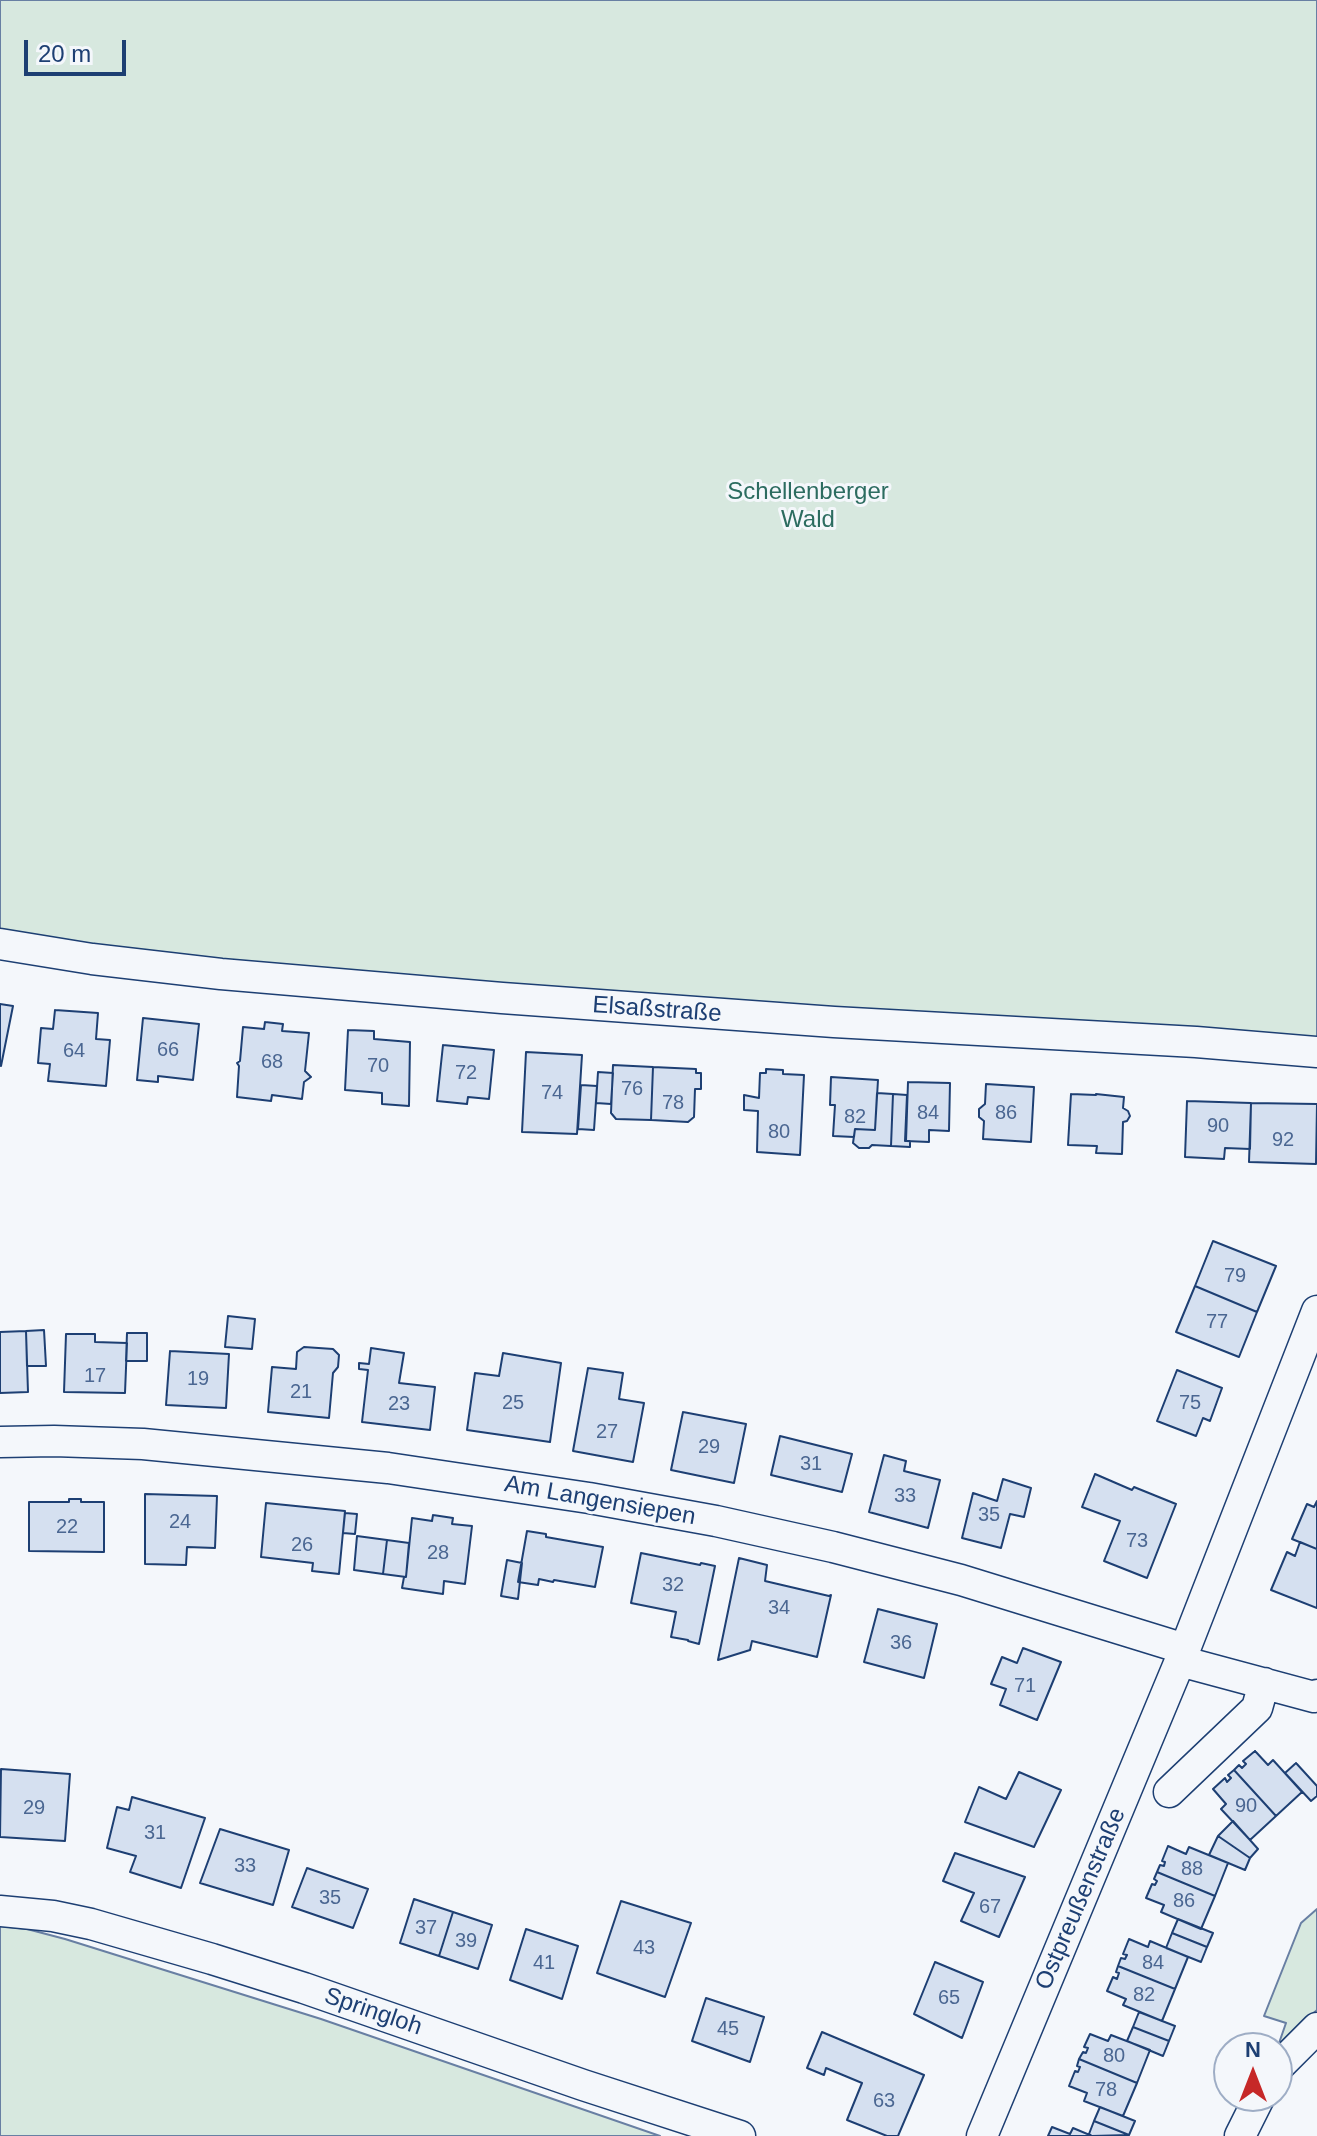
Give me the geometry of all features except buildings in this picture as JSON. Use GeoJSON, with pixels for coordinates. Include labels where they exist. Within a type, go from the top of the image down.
{"type":"FeatureCollection","features":[{"type":"Feature","properties":{"kind":"street","name":"Elsaßstraße"},"geometry":{"type":"LineString","coordinates":[[0,944],[92,959],[221,974],[502,998],[1317,1052]]}},
{"type":"Feature","properties":{"kind":"street","name":"Ostpreußenstraße"},"geometry":{"type":"LineString","coordinates":[[982,2136],[1182,1655],[1317,1311]]}},
{"type":"Feature","properties":{"kind":"street","name":"Am Langensiepen"},"geometry":{"type":"LineString","coordinates":[[0,1442],[143,1444],[388,1468],[603,1500],[716,1521],[905,1565],[961,1580],[1182,1655]]}},
{"type":"Feature","properties":{"kind":"street"},"geometry":{"type":"LineString","coordinates":[[1182,1655],[1264,1683],[1314,1697],[1317,1695]]}},
{"type":"Feature","properties":{"kind":"street"},"geometry":{"type":"LineString","coordinates":[[1169,1792],[1257,1708],[1264,1683]]}},
{"type":"Feature","properties":{"kind":"street","name":"Springloh"},"geometry":{"type":"LineString","coordinates":[[0,1911],[53,1916],[91,1924],[212,1959],[740,2136]]}},
{"type":"Feature","properties":{"kind":"street"},"geometry":{"type":"LineString","coordinates":[[1293,2052],[1317,2028]]}},
{"type":"Feature","properties":{"kind":"street"},"geometry":{"type":"LineString","coordinates":[[1240,2136],[1252,2112]]}},
{"type":"Feature","properties":{"kind":"green space","name":"Schellenberger Wald"},"geometry":{"type":"Polygon","coordinates":[[[0,0],[1317,0],[1317,1043],[677,1005],[0,937],[0,0]]]}},
{"type":"Feature","properties":{"kind":"green space"},"geometry":{"type":"Polygon","coordinates":[[[1317,1909],[1317,2010],[1293,2032],[1283,2032],[1286,2023],[1264,2016],[1301,1923],[1317,1909]]]}},
{"type":"Feature","properties":{"kind":"green space"},"geometry":{"type":"Polygon","coordinates":[[[0,1926],[65,1939],[321,2019],[660,2136],[0,2136],[0,1926]]]}}]}
